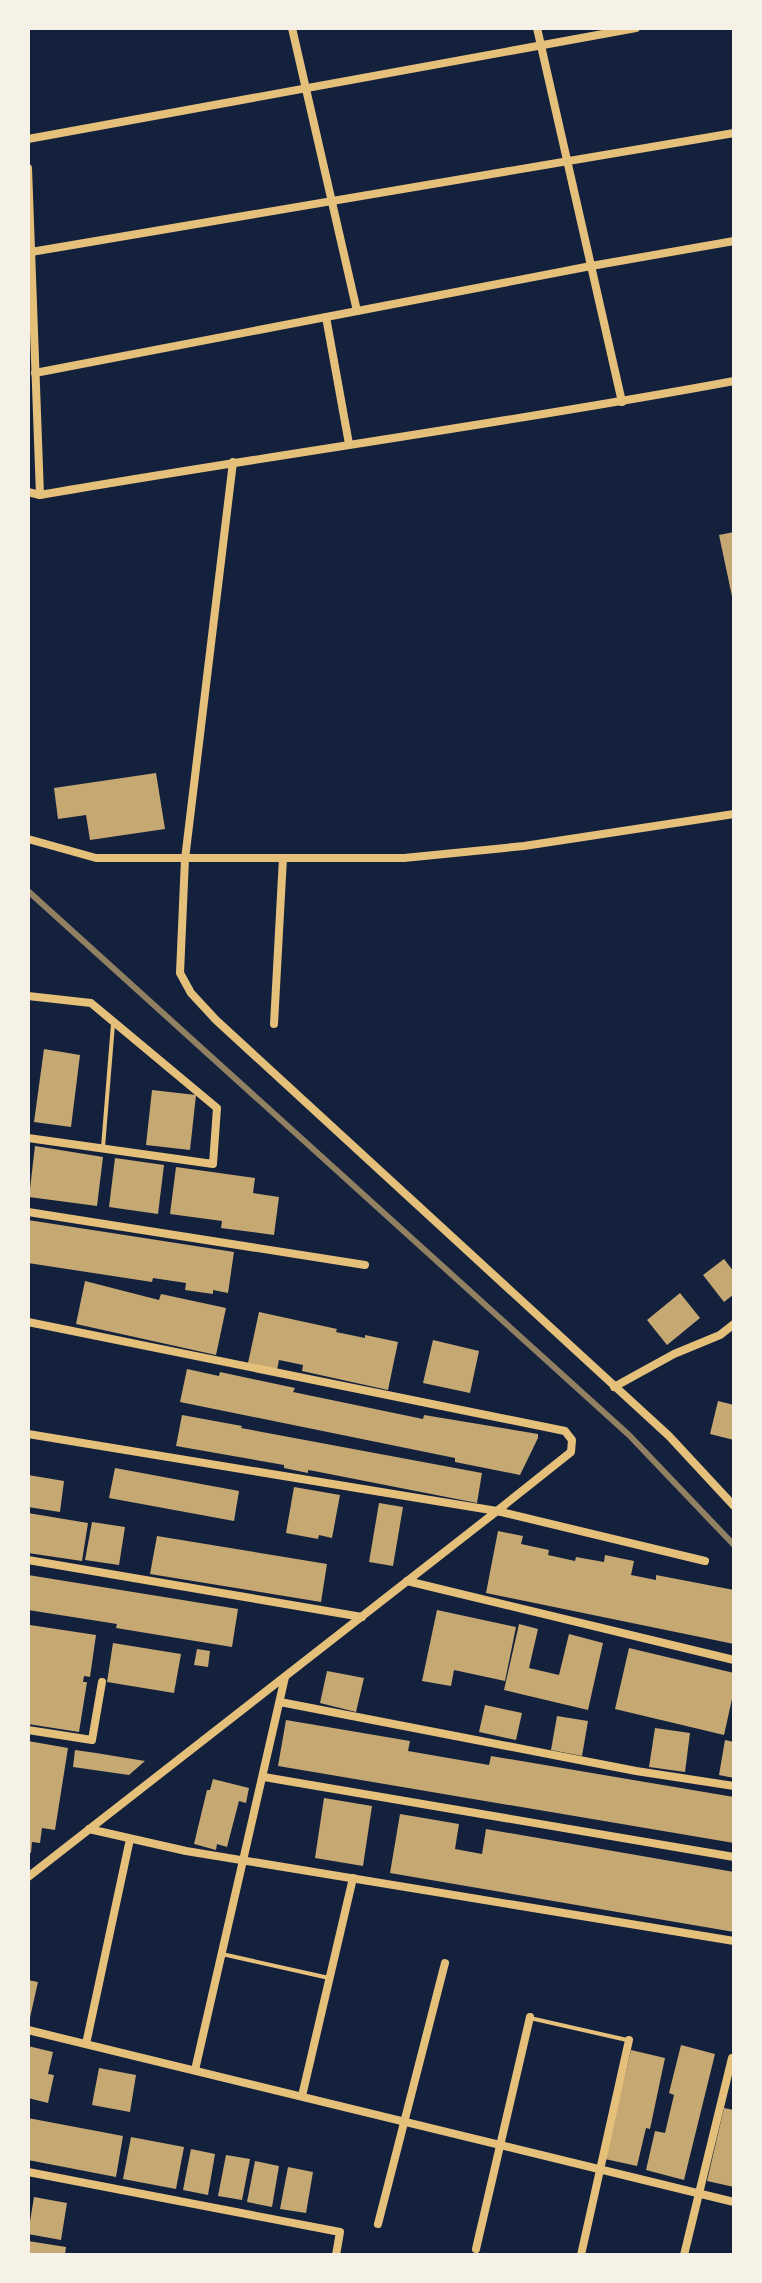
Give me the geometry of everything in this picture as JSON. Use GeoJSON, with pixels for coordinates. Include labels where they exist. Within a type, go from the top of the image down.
{"type":"FeatureCollection","features":[{"type":"Feature","properties":{"kind":"street"},"geometry":{"type":"LineString","coordinates":[[292,28],[357,311]]}},
{"type":"Feature","properties":{"kind":"street"},"geometry":{"type":"LineString","coordinates":[[537,28],[622,402]]}},
{"type":"Feature","properties":{"kind":"street"},"geometry":{"type":"LineString","coordinates":[[28,139],[636,28]]}},
{"type":"Feature","properties":{"kind":"street"},"geometry":{"type":"LineString","coordinates":[[31,252],[734,133]]}},
{"type":"Feature","properties":{"kind":"street"},"geometry":{"type":"LineString","coordinates":[[28,168],[40,495]]}},
{"type":"Feature","properties":{"kind":"street"},"geometry":{"type":"LineString","coordinates":[[35,373],[734,241]]}},
{"type":"Feature","properties":{"kind":"street"},"geometry":{"type":"LineString","coordinates":[[326,317],[349,444]]}},
{"type":"Feature","properties":{"kind":"street"},"geometry":{"type":"LineString","coordinates":[[28,492],[40,495],[622,402],[734,381]]}},
{"type":"Feature","properties":{"kind":"street"},"geometry":{"type":"LineString","coordinates":[[233,462],[185,859],[180,973],[191,993],[216,1020],[669,1436],[734,1506]]}},
{"type":"Feature","properties":{"kind":"street"},"geometry":{"type":"LineString","coordinates":[[28,839],[96,858],[404,858],[524,846],[734,814]]}},
{"type":"Feature","properties":{"kind":"street"},"geometry":{"type":"LineString","coordinates":[[274,1024],[283,858]]}},
{"type":"Feature","properties":{"kind":"street"},"geometry":{"type":"LineString","coordinates":[[28,996],[91,1003],[217,1108],[213,1164],[28,1138]]}},
{"type":"Feature","properties":{"kind":"street"},"geometry":{"type":"LineString","coordinates":[[28,1212],[365,1265]]}},
{"type":"Feature","properties":{"kind":"street"},"geometry":{"type":"LineString","coordinates":[[28,1322],[565,1431],[572,1440],[571,1452],[28,1877]]}},
{"type":"Feature","properties":{"kind":"street"},"geometry":{"type":"LineString","coordinates":[[614,1387],[674,1354],[720,1335],[734,1324]]}},
{"type":"Feature","properties":{"kind":"street"},"geometry":{"type":"LineString","coordinates":[[28,1434],[497,1511],[705,1561]]}},
{"type":"Feature","properties":{"kind":"street"},"geometry":{"type":"LineString","coordinates":[[28,1560],[362,1617]]}},
{"type":"Feature","properties":{"kind":"street"},"geometry":{"type":"LineString","coordinates":[[407,1581],[734,1660]]}},
{"type":"Feature","properties":{"kind":"street"},"geometry":{"type":"LineString","coordinates":[[195,2070],[285,1676]]}},
{"type":"Feature","properties":{"kind":"street"},"geometry":{"type":"LineString","coordinates":[[28,1730],[92,1740],[102,1682]]}},
{"type":"Feature","properties":{"kind":"street"},"geometry":{"type":"LineString","coordinates":[[280,1702],[636,1771],[734,1786]]}},
{"type":"Feature","properties":{"kind":"street"},"geometry":{"type":"LineString","coordinates":[[264,1777],[734,1857]]}},
{"type":"Feature","properties":{"kind":"street"},"geometry":{"type":"LineString","coordinates":[[89,1829],[243,1860],[734,1941]]}},
{"type":"Feature","properties":{"kind":"street"},"geometry":{"type":"LineString","coordinates":[[86,2044],[130,1839]]}},
{"type":"Feature","properties":{"kind":"street"},"geometry":{"type":"LineString","coordinates":[[302,2096],[353,1878]]}},
{"type":"Feature","properties":{"kind":"street"},"geometry":{"type":"LineString","coordinates":[[378,2224],[445,1963]]}},
{"type":"Feature","properties":{"kind":"street"},"geometry":{"type":"LineString","coordinates":[[476,2249],[530,2017]]}},
{"type":"Feature","properties":{"kind":"street"},"geometry":{"type":"LineString","coordinates":[[28,2030],[734,2202]]}},
{"type":"Feature","properties":{"kind":"street"},"geometry":{"type":"LineString","coordinates":[[581,2255],[629,2040]]}},
{"type":"Feature","properties":{"kind":"street"},"geometry":{"type":"LineString","coordinates":[[684,2255],[732,2058]]}},
{"type":"Feature","properties":{"kind":"street"},"geometry":{"type":"LineString","coordinates":[[28,2172],[340,2232],[336,2255]]}},
{"type":"Feature","properties":{"kind":"lane"},"geometry":{"type":"LineString","coordinates":[[102,1149],[113,1021]]}},
{"type":"Feature","properties":{"kind":"lane"},"geometry":{"type":"LineString","coordinates":[[222,1953],[329,1978]]}},
{"type":"Feature","properties":{"kind":"lane"},"geometry":{"type":"LineString","coordinates":[[530,2017],[629,2040]]}},
{"type":"Feature","properties":{"kind":"building"},"geometry":{"type":"Polygon","coordinates":[[[734,532],[734,601],[733,601],[719,535],[734,532]]]}},
{"type":"Feature","properties":{"kind":"building"},"geometry":{"type":"Polygon","coordinates":[[[156,773],[165,829],[90,840],[86,815],[58,819],[54,788],[156,773]]]}},
{"type":"Feature","properties":{"kind":"building"},"geometry":{"type":"Polygon","coordinates":[[[44,1049],[80,1055],[71,1127],[34,1122],[44,1049]]]}},
{"type":"Feature","properties":{"kind":"building"},"geometry":{"type":"Polygon","coordinates":[[[152,1090],[196,1095],[190,1150],[146,1145],[152,1090]]]}},
{"type":"Feature","properties":{"kind":"building"},"geometry":{"type":"Polygon","coordinates":[[[35,1146],[103,1157],[97,1206],[29,1197],[35,1146]]]}},
{"type":"Feature","properties":{"kind":"building"},"geometry":{"type":"Polygon","coordinates":[[[115,1158],[164,1165],[158,1214],[109,1207],[115,1158]]]}},
{"type":"Feature","properties":{"kind":"building"},"geometry":{"type":"Polygon","coordinates":[[[176,1167],[255,1178],[253,1193],[279,1197],[274,1235],[221,1228],[222,1221],[170,1214],[176,1167]]]}},
{"type":"Feature","properties":{"kind":"building"},"geometry":{"type":"Polygon","coordinates":[[[28,1220],[234,1252],[228,1293],[185,1290],[186,1283],[153,1278],[152,1282],[28,1263],[28,1220]]]}},
{"type":"Feature","properties":{"kind":"building"},"geometry":{"type":"Polygon","coordinates":[[[724,1259],[734,1272],[734,1294],[724,1302],[703,1275],[724,1259]]]}},
{"type":"Feature","properties":{"kind":"building"},"geometry":{"type":"Polygon","coordinates":[[[85,1281],[159,1300],[161,1294],[226,1308],[216,1355],[76,1324],[85,1281]]]}},
{"type":"Feature","properties":{"kind":"building"},"geometry":{"type":"Polygon","coordinates":[[[680,1293],[700,1318],[667,1345],[647,1320],[680,1293]]]}},
{"type":"Feature","properties":{"kind":"building"},"geometry":{"type":"Polygon","coordinates":[[[259,1312],[337,1329],[336,1332],[398,1342],[388,1390],[302,1371],[303,1365],[279,1360],[277,1370],[248,1363],[259,1312]]]}},
{"type":"Feature","properties":{"kind":"building"},"geometry":{"type":"Polygon","coordinates":[[[433,1340],[479,1351],[470,1393],[423,1383],[433,1340]]]}},
{"type":"Feature","properties":{"kind":"building"},"geometry":{"type":"Polygon","coordinates":[[[187,1369],[219,1376],[220,1372],[295,1388],[293,1392],[423,1419],[424,1415],[538,1434],[538,1438],[520,1475],[455,1462],[455,1458],[180,1402],[187,1369]]]}},
{"type":"Feature","properties":{"kind":"building"},"geometry":{"type":"Polygon","coordinates":[[[718,1401],[734,1405],[734,1440],[710,1434],[718,1401]]]}},
{"type":"Feature","properties":{"kind":"building"},"geometry":{"type":"Polygon","coordinates":[[[182,1415],[482,1473],[477,1503],[176,1446],[182,1415]]]}},
{"type":"Feature","properties":{"kind":"building"},"geometry":{"type":"Polygon","coordinates":[[[115,1468],[239,1491],[234,1521],[109,1498],[115,1468]]]}},
{"type":"Feature","properties":{"kind":"building"},"geometry":{"type":"Polygon","coordinates":[[[28,1475],[64,1481],[60,1512],[28,1507],[28,1475]]]}},
{"type":"Feature","properties":{"kind":"building"},"geometry":{"type":"Polygon","coordinates":[[[294,1487],[340,1495],[332,1538],[319,1535],[318,1539],[286,1533],[294,1487]]]}},
{"type":"Feature","properties":{"kind":"building"},"geometry":{"type":"Polygon","coordinates":[[[379,1503],[403,1507],[393,1566],[369,1562],[379,1503]]]}},
{"type":"Feature","properties":{"kind":"building"},"geometry":{"type":"Polygon","coordinates":[[[28,1513],[88,1523],[82,1561],[28,1553],[28,1513]]]}},
{"type":"Feature","properties":{"kind":"building"},"geometry":{"type":"Polygon","coordinates":[[[92,1522],[125,1527],[119,1565],[85,1560],[92,1522]]]}},
{"type":"Feature","properties":{"kind":"building"},"geometry":{"type":"Polygon","coordinates":[[[498,1531],[523,1536],[521,1544],[549,1550],[548,1555],[575,1561],[576,1557],[604,1562],[605,1555],[634,1561],[631,1575],[656,1580],[656,1575],[734,1590],[734,1644],[486,1593],[498,1531]]]}},
{"type":"Feature","properties":{"kind":"building"},"geometry":{"type":"Polygon","coordinates":[[[157,1536],[327,1564],[321,1602],[150,1574],[157,1536]]]}},
{"type":"Feature","properties":{"kind":"building"},"geometry":{"type":"Polygon","coordinates":[[[28,1575],[238,1609],[232,1647],[28,1610],[28,1575]]]}},
{"type":"Feature","properties":{"kind":"building"},"geometry":{"type":"Polygon","coordinates":[[[437,1610],[516,1627],[505,1681],[454,1670],[451,1686],[422,1681],[437,1610]]]}},
{"type":"Feature","properties":{"kind":"building"},"geometry":{"type":"Polygon","coordinates":[[[519,1624],[538,1629],[529,1668],[559,1675],[569,1634],[603,1643],[588,1710],[504,1690],[519,1624]]]}},
{"type":"Feature","properties":{"kind":"building"},"geometry":{"type":"Polygon","coordinates":[[[30,1625],[96,1635],[90,1677],[84,1676],[83,1682],[87,1682],[79,1732],[28,1724],[30,1625]]]}},
{"type":"Feature","properties":{"kind":"building"},"geometry":{"type":"Polygon","coordinates":[[[113,1643],[181,1654],[174,1693],[107,1682],[113,1643]]]}},
{"type":"Feature","properties":{"kind":"building"},"geometry":{"type":"Polygon","coordinates":[[[629,1648],[734,1673],[734,1690],[724,1735],[615,1709],[629,1648]]]}},
{"type":"Feature","properties":{"kind":"building"},"geometry":{"type":"Polygon","coordinates":[[[197,1649],[210,1651],[208,1667],[194,1665],[197,1649]]]}},
{"type":"Feature","properties":{"kind":"building"},"geometry":{"type":"Polygon","coordinates":[[[327,1671],[364,1678],[356,1712],[320,1703],[327,1671]]]}},
{"type":"Feature","properties":{"kind":"building"},"geometry":{"type":"Polygon","coordinates":[[[485,1705],[522,1713],[516,1740],[479,1732],[485,1705]]]}},
{"type":"Feature","properties":{"kind":"building"},"geometry":{"type":"Polygon","coordinates":[[[557,1716],[588,1721],[582,1756],[551,1750],[557,1716]]]}},
{"type":"Feature","properties":{"kind":"building"},"geometry":{"type":"Polygon","coordinates":[[[286,1720],[410,1741],[408,1751],[489,1765],[491,1756],[734,1797],[734,1843],[278,1766],[286,1720]]]}},
{"type":"Feature","properties":{"kind":"building"},"geometry":{"type":"Polygon","coordinates":[[[655,1728],[690,1733],[685,1772],[649,1767],[655,1728]]]}},
{"type":"Feature","properties":{"kind":"building"},"geometry":{"type":"Polygon","coordinates":[[[725,1740],[734,1742],[734,1778],[719,1775],[725,1740]]]}},
{"type":"Feature","properties":{"kind":"building"},"geometry":{"type":"Polygon","coordinates":[[[28,1741],[68,1748],[55,1830],[42,1828],[40,1843],[32,1842],[31,1853],[28,1853],[28,1741]]]}},
{"type":"Feature","properties":{"kind":"building"},"geometry":{"type":"Polygon","coordinates":[[[75,1750],[145,1761],[129,1775],[73,1767],[75,1750]]]}},
{"type":"Feature","properties":{"kind":"building"},"geometry":{"type":"Polygon","coordinates":[[[213,1779],[249,1788],[246,1803],[239,1801],[227,1847],[217,1844],[216,1850],[194,1844],[207,1790],[210,1790],[213,1779]]]}},
{"type":"Feature","properties":{"kind":"building"},"geometry":{"type":"Polygon","coordinates":[[[324,1798],[372,1806],[363,1866],[315,1858],[324,1798]]]}},
{"type":"Feature","properties":{"kind":"building"},"geometry":{"type":"Polygon","coordinates":[[[400,1814],[459,1824],[455,1849],[482,1854],[486,1829],[734,1872],[734,1932],[390,1873],[400,1814]]]}},
{"type":"Feature","properties":{"kind":"building"},"geometry":{"type":"Polygon","coordinates":[[[28,1980],[38,1982],[29,2022],[28,2022],[28,1980]]]}},
{"type":"Feature","properties":{"kind":"building"},"geometry":{"type":"Polygon","coordinates":[[[681,2045],[715,2054],[684,2180],[646,2170],[655,2131],[665,2133],[674,2095],[669,2093],[681,2045]]]}},
{"type":"Feature","properties":{"kind":"building"},"geometry":{"type":"Polygon","coordinates":[[[28,2046],[53,2052],[48,2074],[54,2075],[48,2103],[28,2098],[28,2046]]]}},
{"type":"Feature","properties":{"kind":"building"},"geometry":{"type":"Polygon","coordinates":[[[631,2050],[665,2058],[650,2129],[646,2128],[637,2166],[605,2159],[631,2050]]]}},
{"type":"Feature","properties":{"kind":"building"},"geometry":{"type":"Polygon","coordinates":[[[99,2068],[136,2075],[130,2112],[92,2105],[99,2068]]]}},
{"type":"Feature","properties":{"kind":"building"},"geometry":{"type":"Polygon","coordinates":[[[724,2108],[734,2110],[734,2187],[707,2181],[724,2108]]]}},
{"type":"Feature","properties":{"kind":"building"},"geometry":{"type":"Polygon","coordinates":[[[28,2118],[123,2136],[116,2177],[28,2160],[28,2118]]]}},
{"type":"Feature","properties":{"kind":"building"},"geometry":{"type":"Polygon","coordinates":[[[131,2137],[184,2147],[176,2189],[123,2179],[131,2137]]]}},
{"type":"Feature","properties":{"kind":"building"},"geometry":{"type":"Polygon","coordinates":[[[191,2149],[215,2154],[208,2195],[183,2190],[191,2149]]]}},
{"type":"Feature","properties":{"kind":"building"},"geometry":{"type":"Polygon","coordinates":[[[226,2155],[250,2159],[242,2200],[218,2196],[226,2155]]]}},
{"type":"Feature","properties":{"kind":"building"},"geometry":{"type":"Polygon","coordinates":[[[255,2161],[279,2166],[272,2207],[247,2202],[255,2161]]]}},
{"type":"Feature","properties":{"kind":"building"},"geometry":{"type":"Polygon","coordinates":[[[288,2167],[313,2172],[306,2213],[280,2209],[288,2167]]]}},
{"type":"Feature","properties":{"kind":"building"},"geometry":{"type":"Polygon","coordinates":[[[34,2197],[67,2203],[61,2240],[28,2234],[34,2197]]]}},
{"type":"Feature","properties":{"kind":"building"},"geometry":{"type":"Polygon","coordinates":[[[28,2241],[66,2247],[65,2255],[28,2255],[28,2241]]]}},
{"type":"Feature","properties":{"kind":"railway"},"geometry":{"type":"LineString","coordinates":[[28,891],[629,1435],[734,1545]]}}]}
